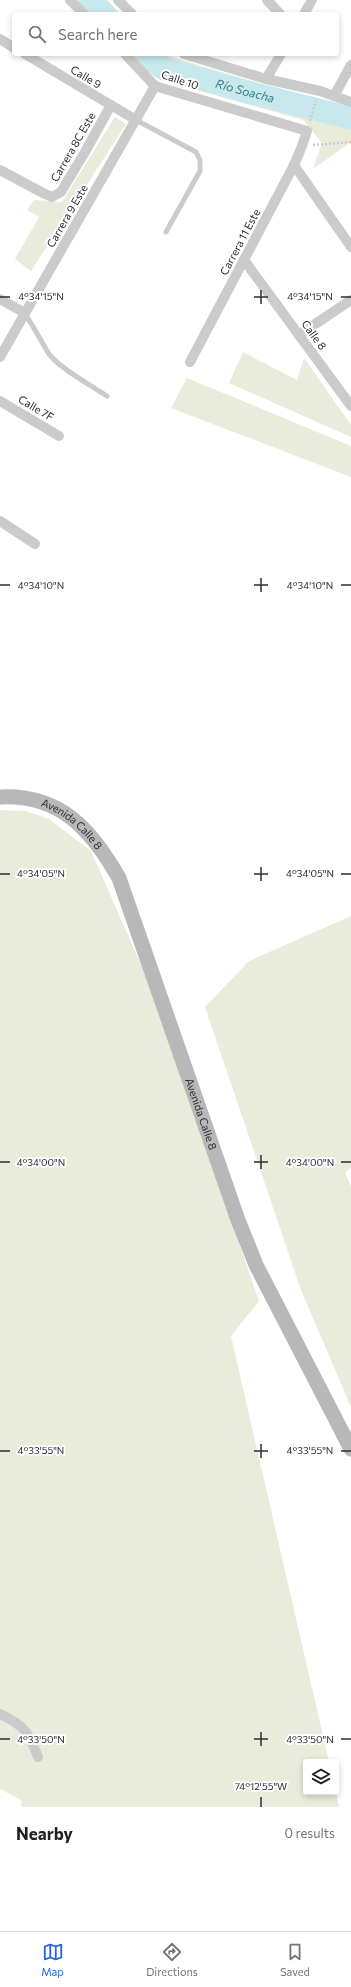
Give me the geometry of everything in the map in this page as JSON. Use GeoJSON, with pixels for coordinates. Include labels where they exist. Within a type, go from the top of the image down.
{"type":"FeatureCollection","features":[{"type":"Feature","properties":{"kind":"main road","name":"Avenida Calle 8"},"geometry":{"type":"LineString","coordinates":[[0,797],[36,800],[56,808],[73,818],[95,841],[119,878],[238,1220],[256,1265],[351,1449]]}},
{"type":"Feature","properties":{"kind":"street"},"geometry":{"type":"LineString","coordinates":[[70,0],[82,12]]}},
{"type":"Feature","properties":{"kind":"street"},"geometry":{"type":"LineString","coordinates":[[118,0],[130,12]]}},
{"type":"Feature","properties":{"kind":"street"},"geometry":{"type":"LineString","coordinates":[[267,0],[278,12]]}},
{"type":"Feature","properties":{"kind":"street"},"geometry":{"type":"LineString","coordinates":[[305,12],[312,0]]}},
{"type":"Feature","properties":{"kind":"street"},"geometry":{"type":"LineString","coordinates":[[0,39],[12,47]]}},
{"type":"Feature","properties":{"kind":"street","name":"Calle 9"},"geometry":{"type":"LineString","coordinates":[[27,56],[136,120]]}},
{"type":"Feature","properties":{"kind":"street","name":"Calle 10"},"geometry":{"type":"LineString","coordinates":[[127,56],[155,86],[308,127]]}},
{"type":"Feature","properties":{"kind":"street"},"geometry":{"type":"LineString","coordinates":[[191,56],[266,79],[320,91],[351,102]]}},
{"type":"Feature","properties":{"kind":"street"},"geometry":{"type":"LineString","coordinates":[[266,79],[280,56]]}},
{"type":"Feature","properties":{"kind":"street"},"geometry":{"type":"LineString","coordinates":[[334,96],[351,65]]}},
{"type":"Feature","properties":{"kind":"street","name":"Carrera 9 Este"},"geometry":{"type":"LineString","coordinates":[[0,357],[155,86]]}},
{"type":"Feature","properties":{"kind":"street","name":"Carrera 8C Este"},"geometry":{"type":"LineString","coordinates":[[0,170],[43,193],[52,196],[61,192],[111,105]]}},
{"type":"Feature","properties":{"kind":"street","name":"Carrera 11 Este"},"geometry":{"type":"LineString","coordinates":[[190,362],[294,164],[308,127]]}},
{"type":"Feature","properties":{"kind":"street"},"geometry":{"type":"LineString","coordinates":[[294,164],[351,247]]}},
{"type":"Feature","properties":{"kind":"street","name":"Calle 8"},"geometry":{"type":"LineString","coordinates":[[244,260],[351,406]]}},
{"type":"Feature","properties":{"kind":"street"},"geometry":{"type":"LineString","coordinates":[[0,299],[24,313]]}},
{"type":"Feature","properties":{"kind":"street"},"geometry":{"type":"LineString","coordinates":[[300,335],[351,300]]}},
{"type":"Feature","properties":{"kind":"street","name":"Calle 7F"},"geometry":{"type":"LineString","coordinates":[[0,401],[59,436]]}},
{"type":"Feature","properties":{"kind":"street"},"geometry":{"type":"LineString","coordinates":[[0,521],[35,544]]}},
{"type":"Feature","properties":{"kind":"street"},"geometry":{"type":"LineString","coordinates":[[0,1714],[17,1722],[29,1735],[38,1757]]}},
{"type":"Feature","properties":{"kind":"lane"},"geometry":{"type":"LineString","coordinates":[[136,120],[196,152],[200,160],[200,171],[166,232]]}},
{"type":"Feature","properties":{"kind":"lane"},"geometry":{"type":"LineString","coordinates":[[24,313],[50,354],[57,362],[107,396]]}},
{"type":"Feature","properties":{"kind":"path"},"geometry":{"type":"LineString","coordinates":[[308,127],[317,98]]}},
{"type":"Feature","properties":{"kind":"path"},"geometry":{"type":"LineString","coordinates":[[302,146],[351,142]]}},
{"type":"Feature","properties":{"kind":"green space"},"geometry":{"type":"Polygon","coordinates":[[[78,0],[107,0],[119,12],[90,12],[78,0]]]}},
{"type":"Feature","properties":{"kind":"green space"},"geometry":{"type":"Polygon","coordinates":[[[135,56],[169,56],[351,111],[351,142],[313,169],[322,143],[303,120],[157,78],[135,56]]]}},
{"type":"Feature","properties":{"kind":"green space"},"geometry":{"type":"Polygon","coordinates":[[[115,117],[126,124],[31,271],[15,259],[39,217],[27,210],[34,200],[62,202],[115,117]]]}},
{"type":"Feature","properties":{"kind":"green space"},"geometry":{"type":"Polygon","coordinates":[[[243,352],[297,380],[304,358],[351,425],[351,437],[229,383],[243,352]]]}},
{"type":"Feature","properties":{"kind":"green space"},"geometry":{"type":"Polygon","coordinates":[[[187,378],[351,446],[351,477],[171,408],[187,378]]]}},
{"type":"Feature","properties":{"kind":"green space"},"geometry":{"type":"Polygon","coordinates":[[[0,810],[26,811],[49,819],[91,851],[149,983],[259,1301],[231,1336],[328,1759],[303,1759],[303,1795],[337,1795],[339,1807],[22,1807],[21,1800],[0,1789],[0,810]]]}},
{"type":"Feature","properties":{"kind":"green space"},"geometry":{"type":"Polygon","coordinates":[[[351,916],[351,1168],[345,1173],[351,1186],[351,1407],[301,1290],[205,1007],[249,961],[351,916]]]}},
{"type":"Feature","properties":{"kind":"waterway","name":"Río Soacha"},"geometry":{"type":"LineString","coordinates":[[90,0],[102,12]]}},
{"type":"Feature","properties":{"kind":"waterway","name":"Río Soacha"},"geometry":{"type":"LineString","coordinates":[[147,56],[164,69],[247,92],[351,118]]}}]}
